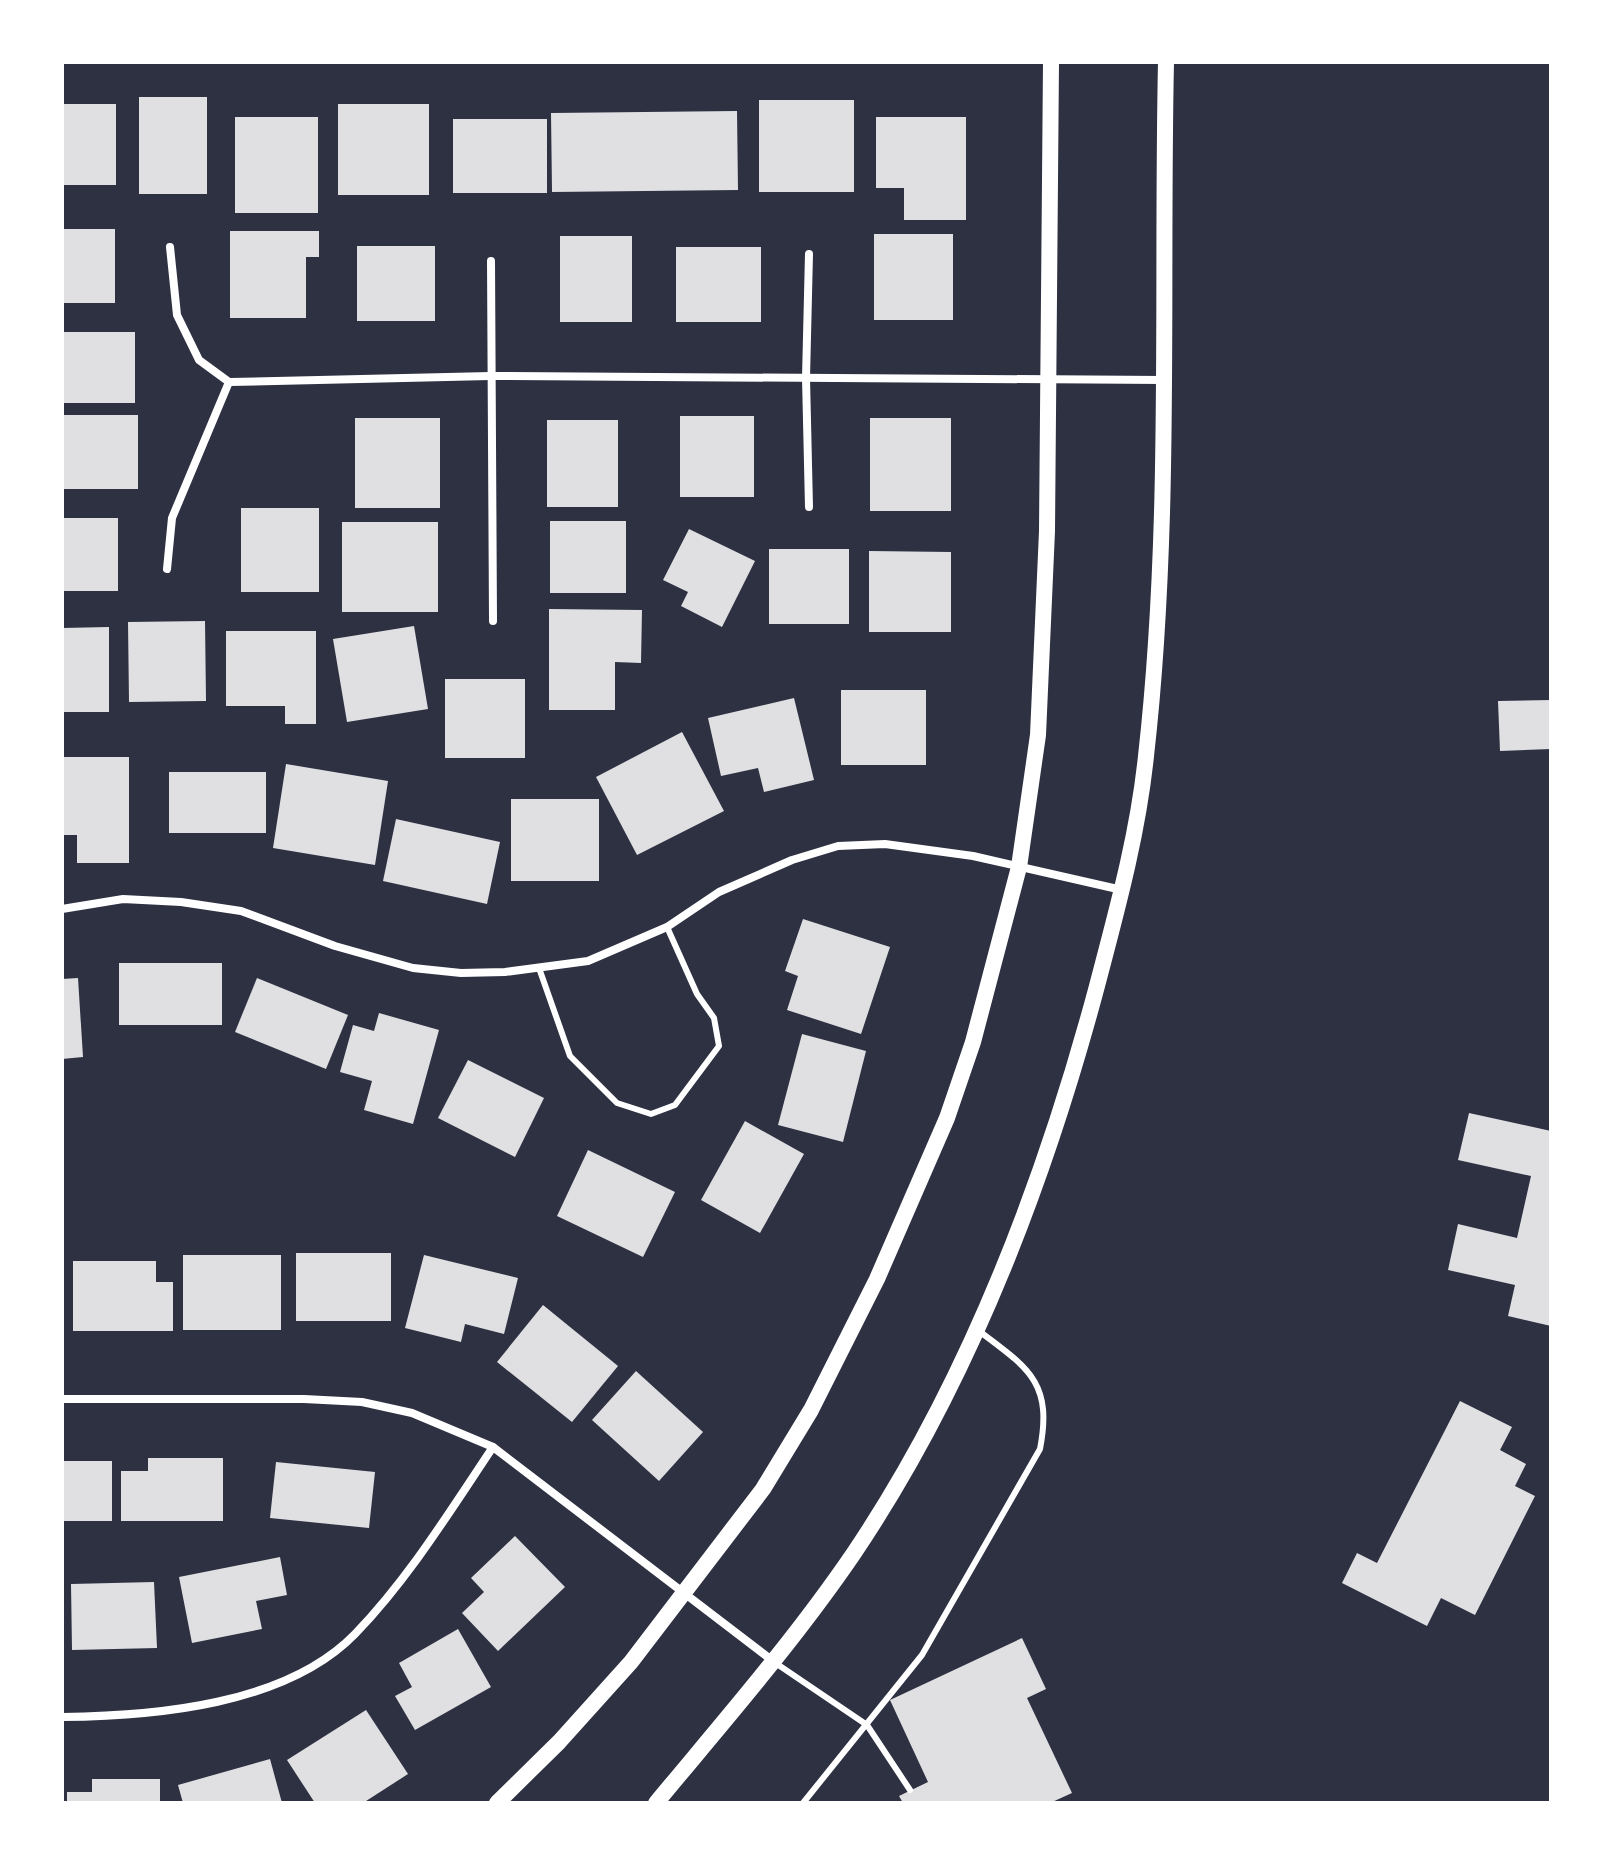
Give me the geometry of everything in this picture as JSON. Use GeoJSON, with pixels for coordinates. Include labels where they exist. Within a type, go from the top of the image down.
{"type":"FeatureCollection","features":[{"type":"Feature","properties":{"kind":"main road"},"geometry":{"type":"LineString","coordinates":[[497,1803],[559,1742],[631,1662],[763,1489],[811,1410],[877,1279],[947,1118],[973,1042],[1019,867],[1038,735],[1047,531],[1051,62]]}},
{"type":"Feature","properties":{"kind":"main road"},"geometry":{"type":"LineString","coordinates":[[656,1803],[774,1662],[853,1553],[902,1476],[976,1329],[1047,1157],[1074,1074],[1123,890],[1146,761],[1155,661],[1162,511],[1166,62]]}},
{"type":"Feature","properties":{"kind":"street"},"geometry":{"type":"LineString","coordinates":[[170,247],[177,315],[199,360],[229,382],[490,376],[1164,380]]}},
{"type":"Feature","properties":{"kind":"street"},"geometry":{"type":"LineString","coordinates":[[809,254],[806,378],[809,507]]}},
{"type":"Feature","properties":{"kind":"street"},"geometry":{"type":"LineString","coordinates":[[491,261],[493,621]]}},
{"type":"Feature","properties":{"kind":"street"},"geometry":{"type":"LineString","coordinates":[[167,569],[172,518],[229,382]]}},
{"type":"Feature","properties":{"kind":"street"},"geometry":{"type":"LineString","coordinates":[[62,909],[123,899],[181,902],[241,911],[335,946],[413,968],[461,973],[505,972],[588,961],[667,927],[719,892],[792,860],[838,846],[885,844],[973,856],[1123,890]]}},
{"type":"Feature","properties":{"kind":"street"},"geometry":{"type":"LineString","coordinates":[[62,1399],[304,1399],[362,1402],[412,1413],[493,1447],[774,1662]]}},
{"type":"Feature","properties":{"kind":"street"},"geometry":{"type":"LineString","coordinates":[[62,1717],[114,1717],[207,1704],[257,1693],[313,1666],[353,1636],[403,1576],[493,1447]]}},
{"type":"Feature","properties":{"kind":"lane"},"geometry":{"type":"LineString","coordinates":[[539,968],[570,1056],[617,1103],[651,1114],[675,1105],[719,1046],[714,1018],[697,994],[667,927]]}},
{"type":"Feature","properties":{"kind":"lane"},"geometry":{"type":"LineString","coordinates":[[803,1803],[922,1655],[1040,1449],[1044,1424],[1042,1400],[1034,1378],[1019,1361],[976,1329]]}},
{"type":"Feature","properties":{"kind":"lane"},"geometry":{"type":"LineString","coordinates":[[774,1662],[867,1725],[910,1790]]}},
{"type":"Feature","properties":{"kind":"building"},"geometry":{"type":"Polygon","coordinates":[[[139,97],[207,97],[207,194],[139,194],[139,97]]]}},
{"type":"Feature","properties":{"kind":"building"},"geometry":{"type":"Polygon","coordinates":[[[759,100],[854,100],[854,192],[759,192],[759,100]]]}},
{"type":"Feature","properties":{"kind":"building"},"geometry":{"type":"Polygon","coordinates":[[[62,104],[116,104],[116,185],[62,185],[62,104]]]}},
{"type":"Feature","properties":{"kind":"building"},"geometry":{"type":"Polygon","coordinates":[[[338,104],[429,104],[429,195],[338,195],[338,104]]]}},
{"type":"Feature","properties":{"kind":"building"},"geometry":{"type":"Polygon","coordinates":[[[737,111],[738,190],[552,192],[551,113],[737,111]]]}},
{"type":"Feature","properties":{"kind":"building"},"geometry":{"type":"Polygon","coordinates":[[[235,117],[318,117],[318,213],[235,213],[235,117]]]}},
{"type":"Feature","properties":{"kind":"building"},"geometry":{"type":"Polygon","coordinates":[[[876,117],[966,117],[966,220],[904,220],[904,188],[876,188],[876,117]]]}},
{"type":"Feature","properties":{"kind":"building"},"geometry":{"type":"Polygon","coordinates":[[[453,119],[547,119],[547,193],[453,193],[453,119]]]}},
{"type":"Feature","properties":{"kind":"building"},"geometry":{"type":"Polygon","coordinates":[[[62,229],[115,229],[115,303],[62,303],[62,229]]]}},
{"type":"Feature","properties":{"kind":"building"},"geometry":{"type":"Polygon","coordinates":[[[230,231],[319,231],[319,257],[306,257],[306,318],[230,318],[230,231]]]}},
{"type":"Feature","properties":{"kind":"building"},"geometry":{"type":"Polygon","coordinates":[[[874,234],[953,234],[953,320],[874,320],[874,234]]]}},
{"type":"Feature","properties":{"kind":"building"},"geometry":{"type":"Polygon","coordinates":[[[560,236],[632,236],[632,322],[560,322],[560,236]]]}},
{"type":"Feature","properties":{"kind":"building"},"geometry":{"type":"Polygon","coordinates":[[[357,246],[435,246],[435,321],[357,321],[357,246]]]}},
{"type":"Feature","properties":{"kind":"building"},"geometry":{"type":"Polygon","coordinates":[[[676,247],[761,247],[761,322],[676,322],[676,247]]]}},
{"type":"Feature","properties":{"kind":"building"},"geometry":{"type":"Polygon","coordinates":[[[64,332],[135,332],[135,403],[64,403],[64,332]]]}},
{"type":"Feature","properties":{"kind":"building"},"geometry":{"type":"Polygon","coordinates":[[[62,415],[138,415],[138,489],[62,489],[62,415]]]}},
{"type":"Feature","properties":{"kind":"building"},"geometry":{"type":"Polygon","coordinates":[[[680,416],[754,416],[754,497],[680,497],[680,416]]]}},
{"type":"Feature","properties":{"kind":"building"},"geometry":{"type":"Polygon","coordinates":[[[355,418],[440,418],[440,508],[355,508],[355,418]]]}},
{"type":"Feature","properties":{"kind":"building"},"geometry":{"type":"Polygon","coordinates":[[[870,418],[951,418],[951,511],[870,511],[870,418]]]}},
{"type":"Feature","properties":{"kind":"building"},"geometry":{"type":"Polygon","coordinates":[[[547,420],[618,420],[618,507],[547,507],[547,420]]]}},
{"type":"Feature","properties":{"kind":"building"},"geometry":{"type":"Polygon","coordinates":[[[241,508],[319,508],[319,592],[241,592],[241,508]]]}},
{"type":"Feature","properties":{"kind":"building"},"geometry":{"type":"Polygon","coordinates":[[[62,518],[118,518],[118,591],[62,591],[62,518]]]}},
{"type":"Feature","properties":{"kind":"building"},"geometry":{"type":"Polygon","coordinates":[[[550,521],[626,521],[626,593],[550,593],[550,521]]]}},
{"type":"Feature","properties":{"kind":"building"},"geometry":{"type":"Polygon","coordinates":[[[342,522],[438,522],[438,612],[342,612],[342,522]]]}},
{"type":"Feature","properties":{"kind":"building"},"geometry":{"type":"Polygon","coordinates":[[[689,529],[755,561],[722,627],[681,606],[688,592],[663,580],[689,529]]]}},
{"type":"Feature","properties":{"kind":"building"},"geometry":{"type":"Polygon","coordinates":[[[769,549],[849,549],[849,624],[769,624],[769,549]]]}},
{"type":"Feature","properties":{"kind":"building"},"geometry":{"type":"Polygon","coordinates":[[[869,551],[951,552],[951,632],[869,632],[869,551]]]}},
{"type":"Feature","properties":{"kind":"building"},"geometry":{"type":"Polygon","coordinates":[[[549,609],[642,610],[641,663],[615,662],[615,710],[549,710],[549,609]]]}},
{"type":"Feature","properties":{"kind":"building"},"geometry":{"type":"Polygon","coordinates":[[[205,621],[206,701],[129,702],[128,622],[205,621]]]}},
{"type":"Feature","properties":{"kind":"building"},"geometry":{"type":"Polygon","coordinates":[[[414,626],[428,709],[347,722],[333,639],[414,626]]]}},
{"type":"Feature","properties":{"kind":"building"},"geometry":{"type":"Polygon","coordinates":[[[109,627],[109,712],[62,712],[62,628],[109,627]]]}},
{"type":"Feature","properties":{"kind":"building"},"geometry":{"type":"Polygon","coordinates":[[[226,631],[316,631],[316,724],[285,724],[285,706],[226,706],[226,631]]]}},
{"type":"Feature","properties":{"kind":"building"},"geometry":{"type":"Polygon","coordinates":[[[445,679],[525,679],[525,758],[445,758],[445,679]]]}},
{"type":"Feature","properties":{"kind":"building"},"geometry":{"type":"Polygon","coordinates":[[[841,690],[926,690],[926,765],[841,765],[841,690]]]}},
{"type":"Feature","properties":{"kind":"building"},"geometry":{"type":"Polygon","coordinates":[[[794,698],[814,780],[764,792],[758,768],[721,776],[708,718],[794,698]]]}},
{"type":"Feature","properties":{"kind":"building"},"geometry":{"type":"Polygon","coordinates":[[[1551,700],[1551,749],[1500,751],[1498,701],[1551,700]]]}},
{"type":"Feature","properties":{"kind":"building"},"geometry":{"type":"Polygon","coordinates":[[[682,732],[724,811],[637,855],[596,777],[682,732]]]}},
{"type":"Feature","properties":{"kind":"building"},"geometry":{"type":"Polygon","coordinates":[[[62,757],[129,757],[129,863],[77,863],[77,835],[62,835],[62,757]]]}},
{"type":"Feature","properties":{"kind":"building"},"geometry":{"type":"Polygon","coordinates":[[[286,764],[388,781],[375,865],[273,848],[286,764]]]}},
{"type":"Feature","properties":{"kind":"building"},"geometry":{"type":"Polygon","coordinates":[[[169,772],[266,772],[266,833],[169,833],[169,772]]]}},
{"type":"Feature","properties":{"kind":"building"},"geometry":{"type":"Polygon","coordinates":[[[511,799],[599,799],[599,881],[511,881],[511,799]]]}},
{"type":"Feature","properties":{"kind":"building"},"geometry":{"type":"Polygon","coordinates":[[[396,819],[500,842],[487,904],[383,881],[396,819]]]}},
{"type":"Feature","properties":{"kind":"building"},"geometry":{"type":"Polygon","coordinates":[[[803,919],[890,947],[861,1034],[787,1010],[798,976],[785,971],[803,919]]]}},
{"type":"Feature","properties":{"kind":"building"},"geometry":{"type":"Polygon","coordinates":[[[119,963],[222,963],[222,1025],[119,1025],[119,963]]]}},
{"type":"Feature","properties":{"kind":"building"},"geometry":{"type":"Polygon","coordinates":[[[78,978],[83,1057],[62,1059],[62,979],[78,978]]]}},
{"type":"Feature","properties":{"kind":"building"},"geometry":{"type":"Polygon","coordinates":[[[257,978],[348,1015],[326,1069],[235,1032],[257,978]]]}},
{"type":"Feature","properties":{"kind":"building"},"geometry":{"type":"Polygon","coordinates":[[[379,1013],[439,1030],[413,1124],[364,1110],[372,1081],[340,1072],[353,1025],[374,1031],[379,1013]]]}},
{"type":"Feature","properties":{"kind":"building"},"geometry":{"type":"Polygon","coordinates":[[[802,1034],[866,1051],[843,1142],[778,1125],[802,1034]]]}},
{"type":"Feature","properties":{"kind":"building"},"geometry":{"type":"Polygon","coordinates":[[[468,1060],[544,1098],[515,1157],[438,1118],[468,1060]]]}},
{"type":"Feature","properties":{"kind":"building"},"geometry":{"type":"Polygon","coordinates":[[[1469,1113],[1551,1131],[1551,1326],[1508,1316],[1515,1285],[1448,1270],[1458,1224],[1517,1238],[1531,1176],[1458,1160],[1469,1113]]]}},
{"type":"Feature","properties":{"kind":"building"},"geometry":{"type":"Polygon","coordinates":[[[745,1121],[804,1154],[760,1233],[701,1200],[745,1121]]]}},
{"type":"Feature","properties":{"kind":"building"},"geometry":{"type":"Polygon","coordinates":[[[588,1150],[675,1192],[643,1257],[557,1216],[588,1150]]]}},
{"type":"Feature","properties":{"kind":"building"},"geometry":{"type":"Polygon","coordinates":[[[296,1253],[391,1253],[391,1321],[296,1321],[296,1253]]]}},
{"type":"Feature","properties":{"kind":"building"},"geometry":{"type":"Polygon","coordinates":[[[183,1255],[281,1255],[281,1330],[183,1330],[183,1255]]]}},
{"type":"Feature","properties":{"kind":"building"},"geometry":{"type":"Polygon","coordinates":[[[424,1255],[518,1278],[504,1334],[465,1324],[461,1342],[405,1328],[424,1255]]]}},
{"type":"Feature","properties":{"kind":"building"},"geometry":{"type":"Polygon","coordinates":[[[73,1261],[156,1261],[156,1282],[173,1282],[173,1331],[73,1331],[73,1261]]]}},
{"type":"Feature","properties":{"kind":"building"},"geometry":{"type":"Polygon","coordinates":[[[543,1305],[618,1366],[572,1422],[497,1362],[543,1305]]]}},
{"type":"Feature","properties":{"kind":"building"},"geometry":{"type":"Polygon","coordinates":[[[636,1371],[703,1432],[659,1481],[592,1420],[636,1371]]]}},
{"type":"Feature","properties":{"kind":"building"},"geometry":{"type":"Polygon","coordinates":[[[1460,1401],[1512,1427],[1500,1450],[1526,1464],[1515,1486],[1535,1496],[1475,1615],[1441,1598],[1427,1626],[1342,1583],[1357,1553],[1377,1563],[1460,1401]]]}},
{"type":"Feature","properties":{"kind":"building"},"geometry":{"type":"Polygon","coordinates":[[[148,1458],[223,1458],[223,1521],[121,1521],[121,1471],[148,1471],[148,1458]]]}},
{"type":"Feature","properties":{"kind":"building"},"geometry":{"type":"Polygon","coordinates":[[[62,1461],[112,1461],[112,1521],[62,1521],[62,1461]]]}},
{"type":"Feature","properties":{"kind":"building"},"geometry":{"type":"Polygon","coordinates":[[[276,1462],[375,1472],[369,1528],[270,1518],[276,1462]]]}},
{"type":"Feature","properties":{"kind":"building"},"geometry":{"type":"Polygon","coordinates":[[[515,1536],[565,1587],[498,1651],[462,1613],[484,1592],[471,1578],[515,1536]]]}},
{"type":"Feature","properties":{"kind":"building"},"geometry":{"type":"Polygon","coordinates":[[[280,1557],[287,1595],[256,1601],[262,1629],[192,1643],[179,1577],[280,1557]]]}},
{"type":"Feature","properties":{"kind":"building"},"geometry":{"type":"Polygon","coordinates":[[[154,1582],[157,1648],[72,1650],[71,1584],[154,1582]]]}},
{"type":"Feature","properties":{"kind":"building"},"geometry":{"type":"Polygon","coordinates":[[[458,1629],[491,1687],[415,1730],[395,1696],[412,1687],[399,1663],[458,1629]]]}},
{"type":"Feature","properties":{"kind":"building"},"geometry":{"type":"Polygon","coordinates":[[[1022,1638],[1046,1689],[1027,1698],[1072,1793],[1050,1803],[903,1803],[899,1796],[928,1782],[890,1700],[1022,1638]]]}},
{"type":"Feature","properties":{"kind":"building"},"geometry":{"type":"Polygon","coordinates":[[[366,1710],[408,1774],[363,1803],[315,1803],[287,1760],[366,1710]]]}},
{"type":"Feature","properties":{"kind":"building"},"geometry":{"type":"Polygon","coordinates":[[[270,1759],[282,1803],[183,1803],[178,1785],[270,1759]]]}},
{"type":"Feature","properties":{"kind":"building"},"geometry":{"type":"Polygon","coordinates":[[[92,1779],[160,1779],[160,1803],[67,1803],[67,1792],[92,1792],[92,1779]]]}}]}
